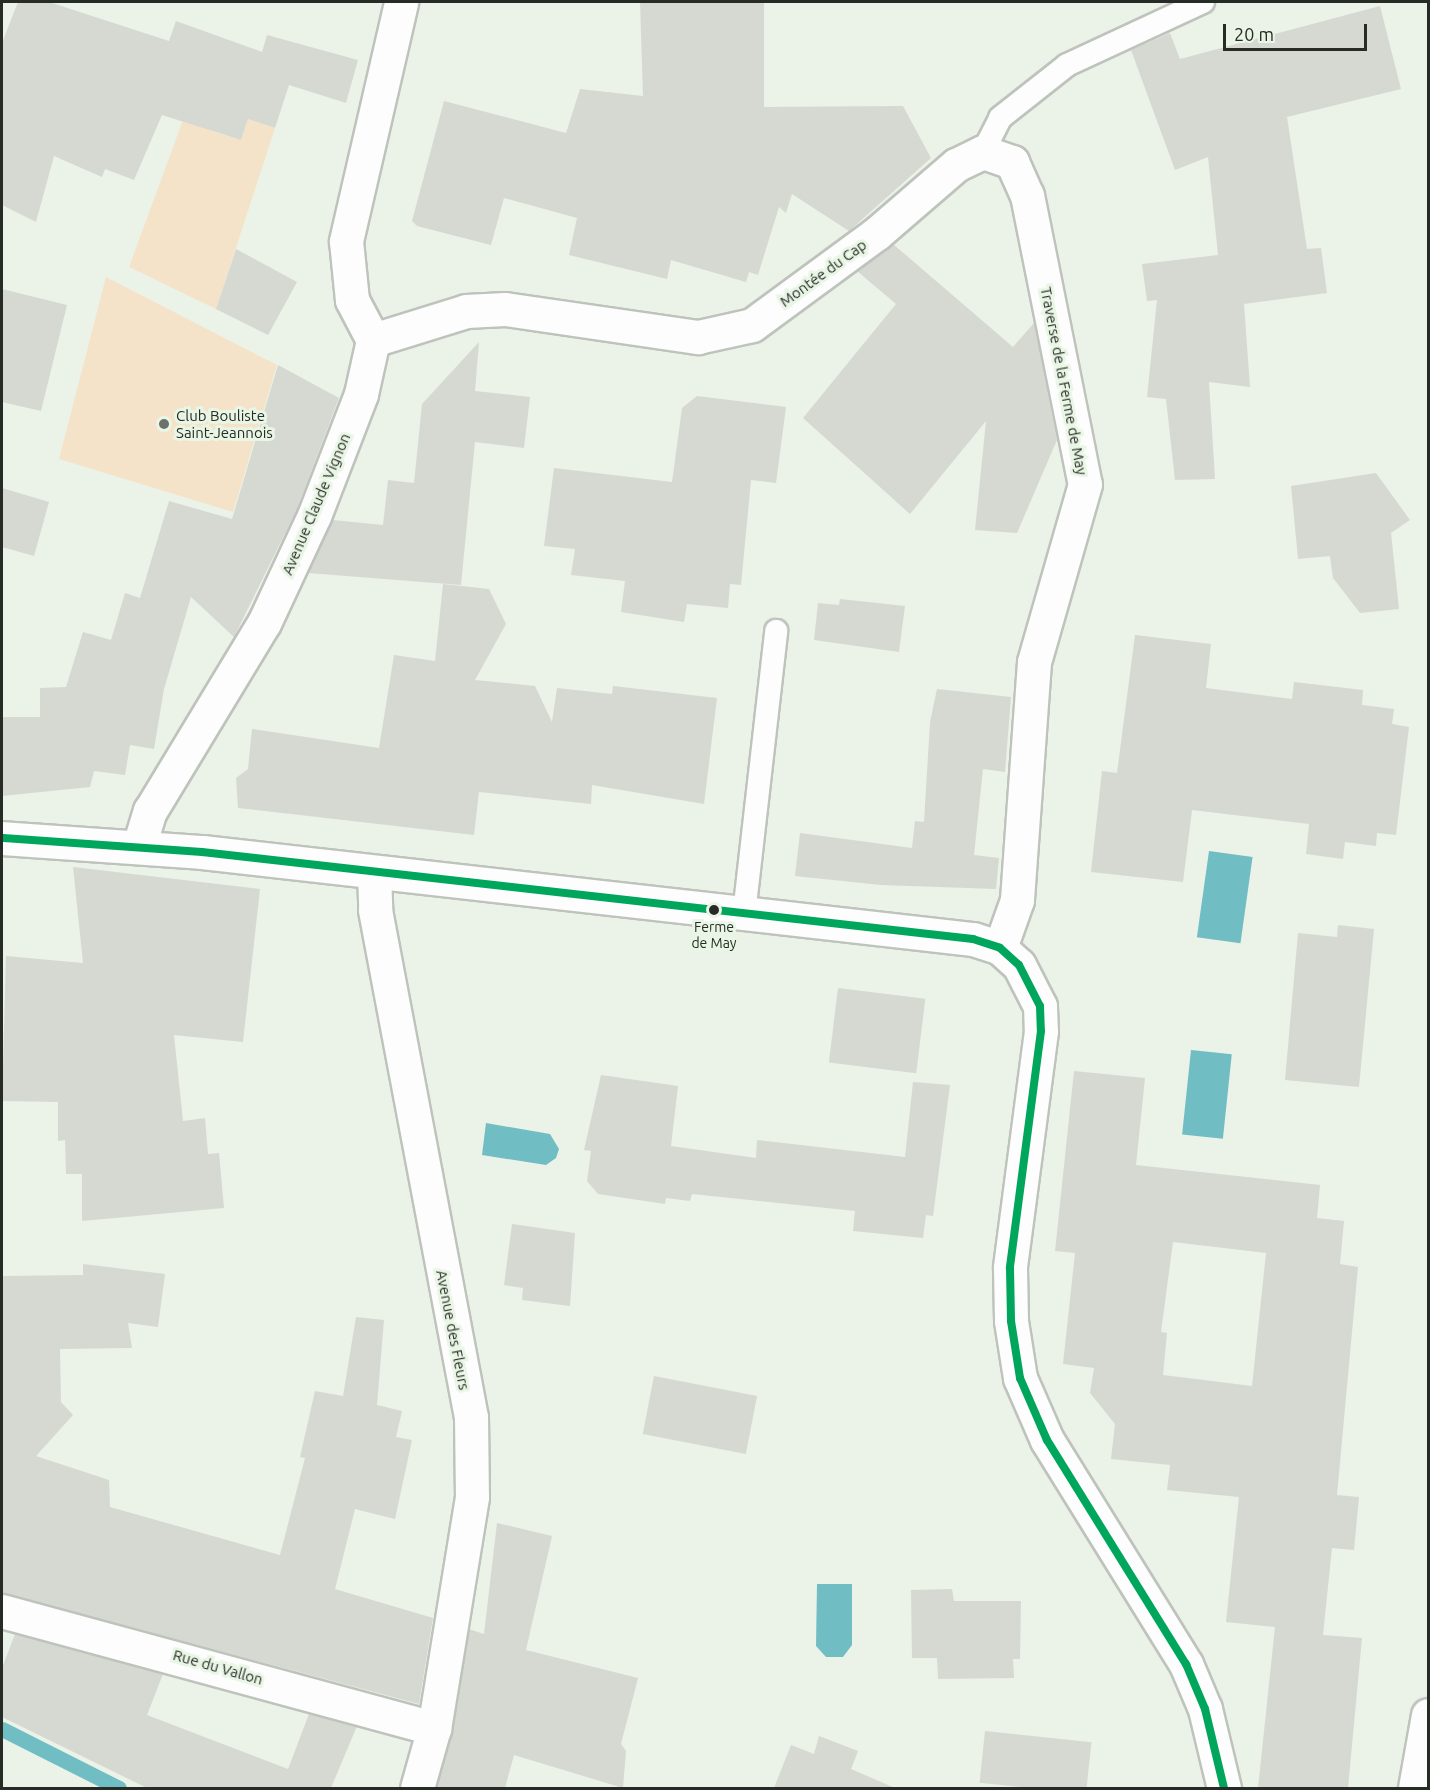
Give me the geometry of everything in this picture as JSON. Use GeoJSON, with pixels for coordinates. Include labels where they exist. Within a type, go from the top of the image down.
{"type":"FeatureCollection","features":[{"type":"Feature","properties":{"kind":"street"},"geometry":{"type":"LineString","coordinates":[[373,340],[352,300],[346,241],[401,2]]}},
{"type":"Feature","properties":{"kind":"street","name":"Montée du Cap"},"geometry":{"type":"LineString","coordinates":[[373,340],[466,311],[505,309],[698,337],[752,325],[876,234],[956,165],[983,152]]}},
{"type":"Feature","properties":{"kind":"street","name":"Traverse de la Ferme de May"},"geometry":{"type":"LineString","coordinates":[[983,152],[1012,162],[1027,195],[1085,484],[1034,662],[1017,900],[1000,948]]}},
{"type":"Feature","properties":{"kind":"street","name":"Avenue Claude Vignon"},"geometry":{"type":"LineString","coordinates":[[139,846],[150,811],[264,623],[309,526],[361,394],[373,340]]}},
{"type":"Feature","properties":{"kind":"street"},"geometry":{"type":"LineString","coordinates":[[2,838],[139,846],[973,939],[1000,948],[1019,965],[1040,1006],[1041,1031],[1010,1268],[1011,1321],[1020,1378],[1047,1440],[1186,1664],[1206,1709],[1224,1788]]}},
{"type":"Feature","properties":{"kind":"street","name":"Avenue des Fleurs"},"geometry":{"type":"LineString","coordinates":[[374,872],[375,910],[471,1417],[472,1497],[434,1728],[417,1788]]}},
{"type":"Feature","properties":{"kind":"street","name":"Rue du Vallon"},"geometry":{"type":"LineString","coordinates":[[2,1611],[434,1728]]}},
{"type":"Feature","properties":{"kind":"street"},"geometry":{"type":"LineString","coordinates":[[1415,1788],[1428,1715]]}},
{"type":"Feature","properties":{"kind":"lane"},"geometry":{"type":"LineString","coordinates":[[983,152],[1000,118],[1067,65],[1203,2]]}},
{"type":"Feature","properties":{"kind":"lane"},"geometry":{"type":"LineString","coordinates":[[744,915],[776,631]]}},
{"type":"Feature","properties":{"kind":"shaded area"},"geometry":{"type":"Polygon","coordinates":[[[190,101],[211,131],[241,140],[248,119],[275,128],[216,309],[129,267],[190,101]]]}},
{"type":"Feature","properties":{"kind":"shaded area","name":"Club Bouliste Saint-Jeannois"},"geometry":{"type":"Polygon","coordinates":[[[106,277],[277,365],[233,512],[59,459],[106,277]]]}},
{"type":"Feature","properties":{"kind":"water"},"geometry":{"type":"Polygon","coordinates":[[[1209,851],[1253,857],[1240,943],[1197,937],[1209,851]]]}},
{"type":"Feature","properties":{"kind":"water"},"geometry":{"type":"Polygon","coordinates":[[[1191,1050],[1232,1054],[1223,1139],[1182,1135],[1191,1050]]]}},
{"type":"Feature","properties":{"kind":"water"},"geometry":{"type":"Polygon","coordinates":[[[486,1123],[550,1134],[559,1149],[556,1158],[546,1165],[482,1155],[486,1123]]]}},
{"type":"Feature","properties":{"kind":"water"},"geometry":{"type":"Polygon","coordinates":[[[817,1584],[852,1584],[852,1645],[843,1657],[826,1657],[816,1646],[817,1584]]]}},
{"type":"Feature","properties":{"kind":"building"},"geometry":{"type":"Polygon","coordinates":[[[18,2],[49,2],[169,41],[176,21],[262,52],[267,35],[358,60],[346,103],[289,85],[275,128],[248,119],[241,140],[162,115],[134,180],[105,169],[102,177],[54,156],[36,222],[2,205],[2,43],[18,2]]]}},
{"type":"Feature","properties":{"kind":"building"},"geometry":{"type":"Polygon","coordinates":[[[640,2],[764,2],[764,107],[903,106],[931,158],[849,231],[792,194],[786,213],[779,207],[758,275],[749,272],[746,282],[671,260],[667,279],[569,255],[577,218],[504,198],[491,245],[417,226],[412,221],[444,101],[566,133],[580,89],[643,96],[640,2]]]}},
{"type":"Feature","properties":{"kind":"building"},"geometry":{"type":"Polygon","coordinates":[[[1380,6],[1401,89],[1287,117],[1307,249],[1321,248],[1327,293],[1244,304],[1250,387],[1209,382],[1215,479],[1175,480],[1166,399],[1147,397],[1157,300],[1147,301],[1142,264],[1218,255],[1208,157],[1175,170],[1131,50],[1170,33],[1180,59],[1380,6]]]}},
{"type":"Feature","properties":{"kind":"building"},"geometry":{"type":"Polygon","coordinates":[[[893,244],[1013,347],[1034,323],[1057,440],[1017,533],[975,530],[986,421],[910,514],[803,418],[896,304],[857,271],[893,244]]]}},
{"type":"Feature","properties":{"kind":"building"},"geometry":{"type":"Polygon","coordinates":[[[236,249],[297,282],[268,335],[216,309],[236,249]]]}},
{"type":"Feature","properties":{"kind":"building"},"geometry":{"type":"Polygon","coordinates":[[[2,289],[67,305],[41,411],[2,402],[2,289]]]}},
{"type":"Feature","properties":{"kind":"building"},"geometry":{"type":"Polygon","coordinates":[[[479,342],[475,391],[530,397],[524,448],[475,442],[461,585],[308,573],[333,520],[383,525],[388,480],[414,483],[422,404],[479,342]]]}},
{"type":"Feature","properties":{"kind":"building"},"geometry":{"type":"Polygon","coordinates":[[[278,365],[339,398],[297,509],[234,637],[191,597],[164,689],[154,749],[130,745],[125,775],[94,771],[90,787],[2,796],[2,717],[40,717],[40,688],[66,687],[83,632],[111,640],[125,593],[140,598],[169,501],[232,519],[278,365]]]}},
{"type":"Feature","properties":{"kind":"building"},"geometry":{"type":"Polygon","coordinates":[[[697,396],[786,407],[776,483],[751,480],[741,585],[730,584],[728,608],[687,604],[684,622],[621,612],[625,581],[571,575],[575,549],[544,546],[554,468],[672,482],[682,408],[697,396]]]}},
{"type":"Feature","properties":{"kind":"building"},"geometry":{"type":"Polygon","coordinates":[[[1376,473],[1410,520],[1391,533],[1399,609],[1360,613],[1333,578],[1330,556],[1298,559],[1291,486],[1376,473]]]}},
{"type":"Feature","properties":{"kind":"building"},"geometry":{"type":"Polygon","coordinates":[[[2,488],[49,502],[34,556],[2,547],[2,488]]]}},
{"type":"Feature","properties":{"kind":"building"},"geometry":{"type":"Polygon","coordinates":[[[443,584],[489,589],[506,624],[475,680],[535,686],[552,722],[557,688],[612,694],[613,686],[717,698],[704,804],[592,785],[591,804],[479,792],[474,835],[238,808],[236,778],[248,769],[252,729],[379,748],[394,655],[435,661],[443,584]]]}},
{"type":"Feature","properties":{"kind":"building"},"geometry":{"type":"Polygon","coordinates":[[[840,599],[905,606],[899,652],[814,640],[818,603],[839,605],[840,599]]]}},
{"type":"Feature","properties":{"kind":"building"},"geometry":{"type":"Polygon","coordinates":[[[1135,635],[1211,644],[1206,688],[1292,699],[1294,682],[1363,690],[1362,705],[1394,709],[1392,724],[1409,727],[1396,835],[1377,833],[1376,846],[1345,842],[1343,859],[1306,854],[1309,824],[1192,810],[1183,882],[1091,872],[1102,771],[1117,773],[1135,635]]]}},
{"type":"Feature","properties":{"kind":"building"},"geometry":{"type":"Polygon","coordinates":[[[937,689],[1011,697],[1005,772],[983,769],[974,855],[999,858],[996,889],[881,885],[795,876],[800,833],[912,848],[915,821],[924,822],[930,722],[937,689]]]}},
{"type":"Feature","properties":{"kind":"building"},"geometry":{"type":"Polygon","coordinates":[[[73,867],[260,889],[243,1042],[174,1035],[183,1121],[205,1118],[208,1154],[219,1153],[224,1208],[82,1221],[82,1174],[66,1174],[65,1140],[58,1141],[58,1102],[2,1101],[6,956],[83,963],[73,867]]]}},
{"type":"Feature","properties":{"kind":"building"},"geometry":{"type":"Polygon","coordinates":[[[1338,925],[1374,929],[1359,1087],[1285,1080],[1298,933],[1337,937],[1338,925]]]}},
{"type":"Feature","properties":{"kind":"building"},"geometry":{"type":"Polygon","coordinates":[[[838,988],[925,999],[916,1073],[829,1062],[838,988]]]}},
{"type":"Feature","properties":{"kind":"building"},"geometry":{"type":"Polygon","coordinates":[[[1074,1071],[1145,1078],[1136,1165],[1320,1185],[1317,1218],[1344,1221],[1340,1264],[1358,1267],[1337,1495],[1359,1497],[1354,1550],[1332,1548],[1323,1635],[1362,1638],[1348,1788],[1258,1788],[1275,1627],[1226,1622],[1239,1497],[1167,1490],[1170,1465],[1111,1459],[1115,1424],[1090,1393],[1094,1368],[1063,1364],[1075,1253],[1055,1251],[1074,1071]],[[1173,1242],[1161,1332],[1167,1333],[1163,1375],[1252,1386],[1266,1253],[1173,1242]]]}},
{"type":"Feature","properties":{"kind":"building"},"geometry":{"type":"Polygon","coordinates":[[[601,1075],[678,1086],[671,1146],[756,1158],[757,1140],[905,1157],[913,1082],[950,1085],[933,1216],[926,1215],[923,1238],[853,1231],[855,1211],[692,1194],[690,1201],[666,1198],[665,1204],[598,1194],[587,1181],[591,1151],[584,1150],[601,1075]]]}},
{"type":"Feature","properties":{"kind":"building"},"geometry":{"type":"Polygon","coordinates":[[[512,1224],[575,1233],[570,1306],[522,1300],[523,1288],[504,1285],[512,1224]]]}},
{"type":"Feature","properties":{"kind":"building"},"geometry":{"type":"Polygon","coordinates":[[[83,1264],[165,1274],[158,1327],[128,1323],[132,1348],[60,1349],[61,1402],[73,1415],[36,1456],[109,1480],[110,1507],[280,1555],[305,1458],[300,1457],[315,1391],[343,1396],[356,1317],[384,1320],[377,1405],[402,1411],[396,1437],[412,1440],[395,1519],[355,1509],[335,1589],[433,1618],[419,1704],[2,1593],[2,1276],[83,1275],[83,1264]]]}},
{"type":"Feature","properties":{"kind":"building"},"geometry":{"type":"Polygon","coordinates":[[[654,1376],[757,1396],[746,1454],[643,1434],[654,1376]]]}},
{"type":"Feature","properties":{"kind":"building"},"geometry":{"type":"Polygon","coordinates":[[[497,1523],[552,1536],[526,1650],[638,1678],[621,1744],[626,1751],[623,1788],[514,1755],[505,1788],[436,1788],[453,1731],[469,1629],[484,1634],[497,1523]]]}},
{"type":"Feature","properties":{"kind":"building"},"geometry":{"type":"Polygon","coordinates":[[[952,1589],[954,1601],[1021,1601],[1020,1659],[1013,1659],[1014,1678],[938,1679],[937,1658],[912,1658],[911,1590],[952,1589]]]}},
{"type":"Feature","properties":{"kind":"building"},"geometry":{"type":"Polygon","coordinates":[[[15,1634],[163,1674],[147,1715],[288,1769],[309,1714],[357,1726],[331,1788],[147,1788],[2,1717],[2,1668],[15,1634]]]}},
{"type":"Feature","properties":{"kind":"building"},"geometry":{"type":"Polygon","coordinates":[[[985,1731],[1091,1742],[1087,1788],[1030,1788],[980,1783],[985,1731]]]}},
{"type":"Feature","properties":{"kind":"building"},"geometry":{"type":"Polygon","coordinates":[[[819,1736],[858,1751],[851,1769],[895,1788],[774,1788],[791,1745],[814,1754],[819,1736]]]}},
{"type":"Feature","properties":{"kind":"waterway"},"geometry":{"type":"LineString","coordinates":[[2,1729],[119,1788]]}},
{"type":"Feature","properties":{"kind":"transit line"},"geometry":{"type":"LineString","coordinates":[[2,838],[202,852],[973,939],[1000,948],[1019,965],[1040,1006],[1041,1031],[1010,1268],[1011,1321],[1020,1378],[1047,1440],[1186,1664],[1205,1709],[1224,1788]]}},
{"type":"Feature","properties":{"kind":"place","name":"Club Bouliste Saint-Jeannois"},"geometry":{"type":"Point","coordinates":[164,424]}},
{"type":"Feature","properties":{"kind":"place","name":"Ferme de May"},"geometry":{"type":"Point","coordinates":[714,910]}}]}
